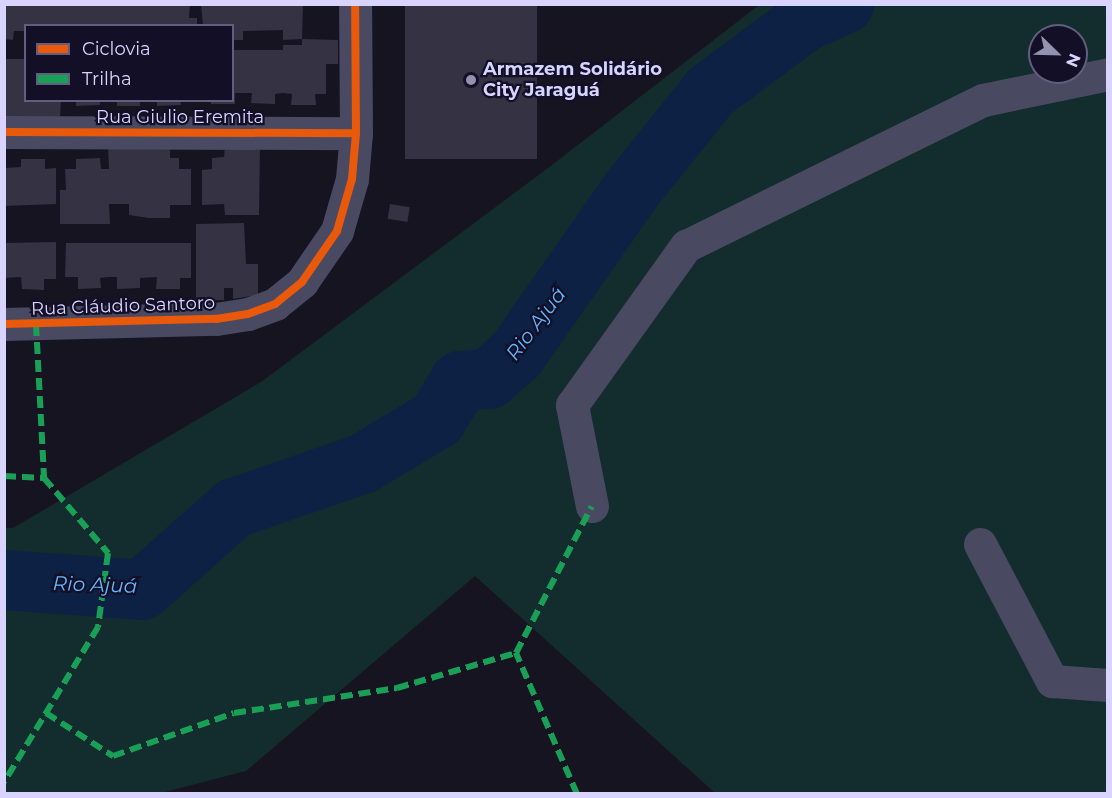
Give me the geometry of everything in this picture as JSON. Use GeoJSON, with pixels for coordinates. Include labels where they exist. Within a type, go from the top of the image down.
{"type":"FeatureCollection","features":[{"type":"Feature","properties":{"kind":"street","name":"Rua Cláudio Santoro"},"geometry":{"type":"LineString","coordinates":[[4,324],[186,321],[248,314],[275,304],[302,282],[337,231],[352,178],[356,134],[356,4]]}},
{"type":"Feature","properties":{"kind":"street"},"geometry":{"type":"LineString","coordinates":[[592,506],[572,405],[686,246],[983,100],[1107,74]]}},
{"type":"Feature","properties":{"kind":"street","name":"Rua Giulio Eremita"},"geometry":{"type":"LineString","coordinates":[[4,132],[356,134]]}},
{"type":"Feature","properties":{"kind":"street"},"geometry":{"type":"LineString","coordinates":[[980,544],[1052,681],[1107,685]]}},
{"type":"Feature","properties":{"kind":"green space"},"geometry":{"type":"Polygon","coordinates":[[[759,5],[1107,5],[1107,793],[715,793],[475,576],[246,771],[161,793],[5,793],[4,528],[13,528],[261,382],[548,168],[759,5]]]}},
{"type":"Feature","properties":{"kind":"building"},"geometry":{"type":"Polygon","coordinates":[[[4,4],[190,4],[189,18],[197,18],[197,24],[24,24],[24,31],[14,31],[13,40],[4,39],[4,4]]]}},
{"type":"Feature","properties":{"kind":"building"},"geometry":{"type":"Polygon","coordinates":[[[201,4],[303,4],[302,39],[283,40],[283,30],[243,31],[243,40],[234,40],[234,24],[203,24],[201,4]]]}},
{"type":"Feature","properties":{"kind":"building","name":"Armazem Solidário City Jaraguá"},"geometry":{"type":"Polygon","coordinates":[[[405,4],[537,4],[537,159],[405,159],[405,4]]]}},
{"type":"Feature","properties":{"kind":"building"},"geometry":{"type":"Polygon","coordinates":[[[302,39],[338,40],[338,64],[326,64],[326,94],[315,94],[316,105],[291,105],[292,94],[283,93],[275,94],[275,104],[251,103],[252,93],[235,93],[235,104],[211,104],[211,102],[234,102],[234,50],[283,50],[283,45],[302,45],[302,39]]]}},
{"type":"Feature","properties":{"kind":"building"},"geometry":{"type":"Polygon","coordinates":[[[4,59],[24,59],[24,102],[61,102],[60,118],[4,118],[4,59]]]}},
{"type":"Feature","properties":{"kind":"building"},"geometry":{"type":"Polygon","coordinates":[[[76,102],[100,102],[100,105],[76,106],[76,102]]]}},
{"type":"Feature","properties":{"kind":"building"},"geometry":{"type":"Polygon","coordinates":[[[117,102],[140,102],[140,106],[117,106],[117,102]]]}},
{"type":"Feature","properties":{"kind":"building"},"geometry":{"type":"Polygon","coordinates":[[[157,102],[180,102],[181,105],[157,106],[157,102]]]}},
{"type":"Feature","properties":{"kind":"building"},"geometry":{"type":"Polygon","coordinates":[[[108,145],[170,145],[170,158],[179,158],[179,169],[191,169],[191,205],[170,205],[170,218],[149,218],[129,215],[129,204],[109,204],[110,224],[60,224],[60,190],[66,190],[65,169],[76,169],[76,159],[100,158],[101,169],[109,169],[108,145]]]}},
{"type":"Feature","properties":{"kind":"building"},"geometry":{"type":"Polygon","coordinates":[[[225,145],[260,145],[259,215],[225,215],[224,204],[202,205],[202,170],[212,169],[212,158],[224,157],[225,145]]]}},
{"type":"Feature","properties":{"kind":"building"},"geometry":{"type":"Polygon","coordinates":[[[21,159],[45,159],[45,169],[56,168],[56,204],[4,206],[4,168],[21,167],[21,159]]]}},
{"type":"Feature","properties":{"kind":"building"},"geometry":{"type":"Polygon","coordinates":[[[390,204],[410,207],[407,222],[388,219],[390,204]]]}},
{"type":"Feature","properties":{"kind":"building"},"geometry":{"type":"Polygon","coordinates":[[[244,223],[246,264],[258,264],[258,295],[233,299],[233,288],[224,288],[224,300],[196,300],[196,224],[244,223]]]}},
{"type":"Feature","properties":{"kind":"building"},"geometry":{"type":"Polygon","coordinates":[[[56,242],[56,279],[44,279],[44,290],[22,289],[21,277],[4,278],[4,243],[56,242]]]}},
{"type":"Feature","properties":{"kind":"building"},"geometry":{"type":"Polygon","coordinates":[[[66,243],[191,243],[191,278],[180,278],[180,289],[156,289],[157,277],[140,278],[140,288],[117,289],[117,277],[109,277],[100,278],[101,288],[78,289],[78,277],[65,277],[66,243]]]}},
{"type":"Feature","properties":{"kind":"waterway","name":"Rio Ajuá"},"geometry":{"type":"LineString","coordinates":[[4,580],[142,590],[234,508],[362,464],[437,419],[460,381],[489,379],[516,355],[633,188],[711,91],[804,22],[844,4]]}},
{"type":"Feature","properties":{"kind":"marked path"},"geometry":{"type":"LineString","coordinates":[[36,324],[44,478]]}},
{"type":"Feature","properties":{"kind":"marked path"},"geometry":{"type":"LineString","coordinates":[[4,476],[44,478],[108,553],[98,627],[4,782]]}},
{"type":"Feature","properties":{"kind":"marked path"},"geometry":{"type":"LineString","coordinates":[[577,794],[516,653],[592,506]]}},
{"type":"Feature","properties":{"kind":"marked path"},"geometry":{"type":"LineString","coordinates":[[46,713],[113,756],[234,713],[397,688],[516,653]]}},
{"type":"Feature","properties":{"kind":"cycle path"},"geometry":{"type":"LineString","coordinates":[[4,324],[216,319],[248,314],[275,304],[302,282],[337,231],[352,179],[356,133],[355,4]]}},
{"type":"Feature","properties":{"kind":"cycle path"},"geometry":{"type":"LineString","coordinates":[[4,132],[356,133]]}},
{"type":"Feature","properties":{"kind":"place","name":"Armazem Solidário City Jaraguá"},"geometry":{"type":"Point","coordinates":[471,80]}}]}
